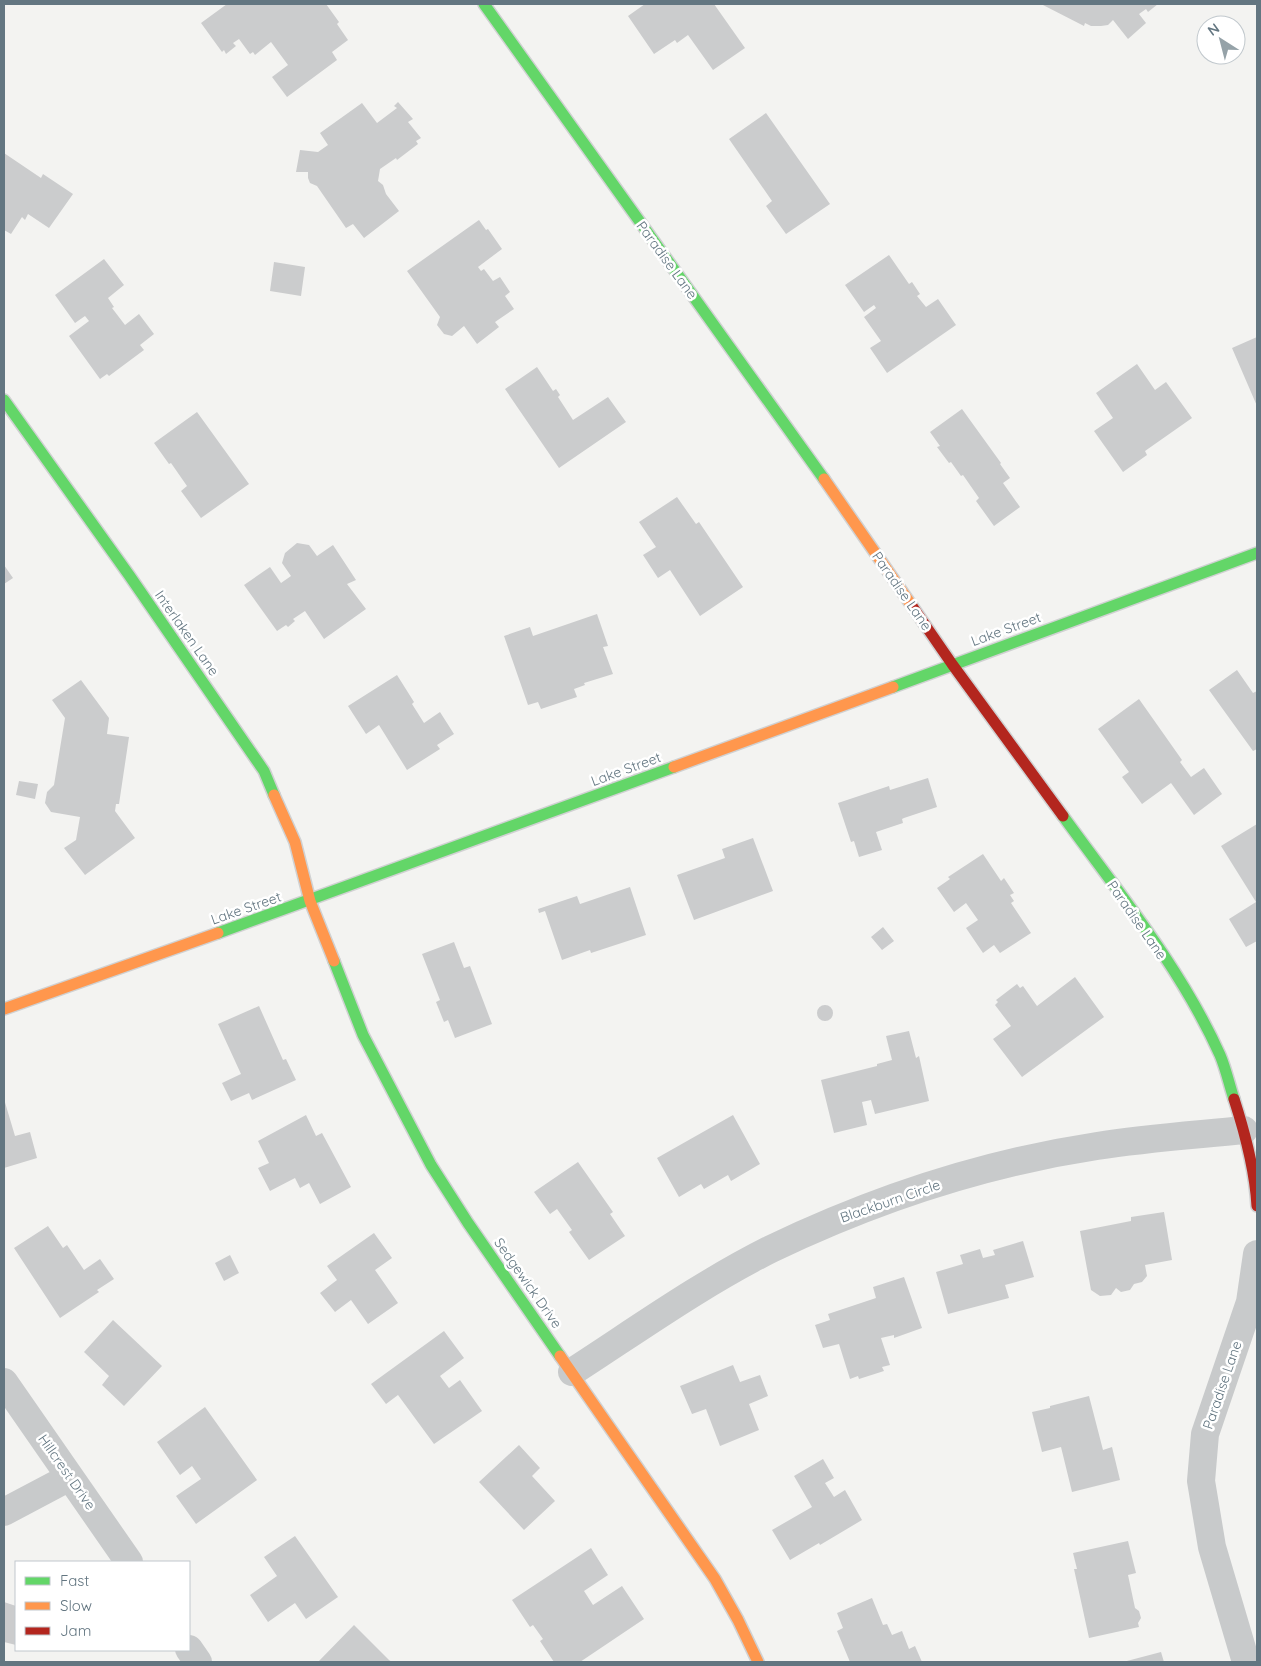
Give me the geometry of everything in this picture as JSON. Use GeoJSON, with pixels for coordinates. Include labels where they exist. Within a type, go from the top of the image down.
{"type":"FeatureCollection","features":[{"type":"Feature","properties":{"kind":"street","name":"Paradise Lane"},"geometry":{"type":"LineString","coordinates":[[484,4],[839,500],[952,664],[1148,933],[1186,990],[1220,1056],[1244,1130],[1256,1190],[1257,1206]]}},
{"type":"Feature","properties":{"kind":"street","name":"Interlaken Lane"},"geometry":{"type":"LineString","coordinates":[[4,400],[129,575],[264,771],[295,842],[310,901]]}},
{"type":"Feature","properties":{"kind":"street","name":"Lake Street"},"geometry":{"type":"LineString","coordinates":[[4,1009],[310,901],[1257,552]]}},
{"type":"Feature","properties":{"kind":"street","name":"Sedgewick Drive"},"geometry":{"type":"LineString","coordinates":[[310,901],[363,1035],[431,1165],[468,1224],[715,1580],[738,1620],[758,1662]]}},
{"type":"Feature","properties":{"kind":"street","name":"Blackburn Circle"},"geometry":{"type":"LineString","coordinates":[[572,1372],[695,1292],[770,1250],[846,1216],[919,1190],[998,1166],[1097,1146],[1244,1130]]}},
{"type":"Feature","properties":{"kind":"street","name":"Paradise Lane"},"geometry":{"type":"LineString","coordinates":[[1246,1662],[1212,1547],[1201,1481],[1205,1434],[1250,1302],[1257,1254]]}},
{"type":"Feature","properties":{"kind":"street","name":"Hillcrest Drive"},"geometry":{"type":"LineString","coordinates":[[4,1382],[128,1561]]}},
{"type":"Feature","properties":{"kind":"street"},"geometry":{"type":"LineString","coordinates":[[4,1512],[70,1476]]}},
{"type":"Feature","properties":{"kind":"street"},"geometry":{"type":"LineString","coordinates":[[190,1650],[198,1662]]}},
{"type":"Feature","properties":{"kind":"building"},"geometry":{"type":"Polygon","coordinates":[[[227,4],[326,4],[339,22],[337,24],[348,40],[332,52],[337,60],[287,97],[272,77],[288,65],[271,42],[255,55],[253,52],[250,54],[239,39],[233,43],[236,46],[226,54],[224,50],[222,52],[201,23],[227,4]]]}},
{"type":"Feature","properties":{"kind":"building"},"geometry":{"type":"Polygon","coordinates":[[[645,4],[714,4],[745,48],[713,70],[688,35],[677,43],[675,40],[654,54],[628,16],[645,4]]]}},
{"type":"Feature","properties":{"kind":"building"},"geometry":{"type":"Polygon","coordinates":[[[1041,4],[1158,4],[1148,12],[1146,9],[1139,14],[1146,23],[1128,39],[1113,20],[1108,25],[1091,26],[1085,23],[1084,26],[1041,4]]]}},
{"type":"Feature","properties":{"kind":"building"},"geometry":{"type":"Polygon","coordinates":[[[398,102],[413,119],[408,122],[421,138],[416,141],[418,144],[397,160],[396,158],[380,169],[378,181],[383,185],[386,194],[399,211],[364,238],[353,224],[346,228],[317,186],[310,183],[308,172],[296,172],[300,150],[318,152],[328,145],[320,133],[362,103],[377,123],[397,108],[394,106],[398,102]]]}},
{"type":"Feature","properties":{"kind":"building"},"geometry":{"type":"Polygon","coordinates":[[[766,113],[830,204],[786,234],[766,206],[772,201],[729,139],[766,113]]]}},
{"type":"Feature","properties":{"kind":"building"},"geometry":{"type":"Polygon","coordinates":[[[4,153],[41,178],[43,174],[73,194],[49,228],[28,214],[25,220],[22,217],[11,234],[4,230],[4,153]]]}},
{"type":"Feature","properties":{"kind":"building"},"geometry":{"type":"Polygon","coordinates":[[[479,220],[502,249],[478,267],[481,271],[484,269],[493,281],[500,277],[510,292],[505,296],[514,309],[495,322],[499,327],[477,344],[464,326],[452,336],[444,334],[437,325],[440,317],[407,271],[479,220]]]}},
{"type":"Feature","properties":{"kind":"building"},"geometry":{"type":"Polygon","coordinates":[[[889,255],[909,284],[912,282],[920,294],[917,296],[926,307],[938,299],[956,325],[887,373],[870,348],[881,341],[864,317],[876,308],[874,305],[864,312],[845,285],[889,255]]]}},
{"type":"Feature","properties":{"kind":"building"},"geometry":{"type":"Polygon","coordinates":[[[104,259],[124,285],[108,298],[114,307],[112,308],[125,325],[139,314],[154,334],[140,345],[144,350],[109,376],[107,374],[100,379],[69,336],[89,321],[85,316],[75,323],[55,295],[104,259]]]}},
{"type":"Feature","properties":{"kind":"building"},"geometry":{"type":"Polygon","coordinates":[[[274,262],[305,267],[301,296],[270,291],[274,262]]]}},
{"type":"Feature","properties":{"kind":"building"},"geometry":{"type":"Polygon","coordinates":[[[1257,337],[1257,406],[1232,348],[1257,337]]]}},
{"type":"Feature","properties":{"kind":"building"},"geometry":{"type":"Polygon","coordinates":[[[1137,364],[1155,390],[1166,382],[1192,418],[1145,451],[1147,455],[1123,472],[1094,431],[1113,418],[1096,393],[1137,364]]]}},
{"type":"Feature","properties":{"kind":"building"},"geometry":{"type":"Polygon","coordinates":[[[537,367],[553,391],[556,389],[560,395],[558,397],[573,420],[608,397],[626,422],[559,468],[505,389],[537,367]]]}},
{"type":"Feature","properties":{"kind":"building"},"geometry":{"type":"Polygon","coordinates":[[[962,409],[1010,478],[1003,483],[1020,507],[994,526],[976,501],[979,498],[963,475],[961,476],[937,447],[940,446],[930,432],[962,409]]]}},
{"type":"Feature","properties":{"kind":"building"},"geometry":{"type":"Polygon","coordinates":[[[197,412],[249,484],[201,518],[181,491],[187,486],[154,443],[197,412]]]}},
{"type":"Feature","properties":{"kind":"building"},"geometry":{"type":"Polygon","coordinates":[[[677,497],[696,524],[699,522],[743,587],[700,616],[670,570],[658,578],[643,555],[656,547],[639,522],[677,497]]]}},
{"type":"Feature","properties":{"kind":"building"},"geometry":{"type":"Polygon","coordinates":[[[297,543],[309,545],[317,556],[333,545],[356,580],[347,584],[366,609],[324,639],[305,611],[293,619],[295,621],[288,627],[286,625],[277,631],[244,585],[270,567],[281,583],[291,576],[282,563],[285,553],[297,543]]]}},
{"type":"Feature","properties":{"kind":"building"},"geometry":{"type":"Polygon","coordinates":[[[4,565],[13,578],[4,584],[4,565]]]}},
{"type":"Feature","properties":{"kind":"building"},"geometry":{"type":"Polygon","coordinates":[[[597,614],[608,646],[603,647],[613,674],[584,683],[585,685],[574,689],[577,697],[541,709],[538,702],[528,705],[504,636],[530,627],[533,636],[597,614]]]}},
{"type":"Feature","properties":{"kind":"building"},"geometry":{"type":"Polygon","coordinates":[[[1237,670],[1253,693],[1257,691],[1257,749],[1253,751],[1209,690],[1237,670]]]}},
{"type":"Feature","properties":{"kind":"building"},"geometry":{"type":"Polygon","coordinates":[[[397,675],[414,702],[412,704],[424,723],[440,712],[454,734],[437,745],[440,749],[407,770],[379,725],[366,734],[348,706],[397,675]]]}},
{"type":"Feature","properties":{"kind":"building"},"geometry":{"type":"Polygon","coordinates":[[[81,680],[109,718],[107,734],[129,737],[119,804],[116,804],[115,811],[135,838],[85,875],[64,848],[76,840],[80,817],[51,812],[45,803],[47,792],[54,785],[65,718],[52,700],[81,680]]]}},
{"type":"Feature","properties":{"kind":"building"},"geometry":{"type":"Polygon","coordinates":[[[1139,699],[1182,760],[1180,762],[1191,777],[1204,768],[1222,794],[1194,815],[1171,783],[1142,804],[1122,777],[1129,772],[1098,729],[1139,699]]]}},
{"type":"Feature","properties":{"kind":"building"},"geometry":{"type":"Polygon","coordinates":[[[928,778],[937,807],[904,818],[902,819],[903,823],[876,832],[882,850],[859,857],[854,841],[851,842],[838,803],[889,786],[890,790],[928,778]]]}},
{"type":"Feature","properties":{"kind":"building"},"geometry":{"type":"Polygon","coordinates":[[[19,781],[38,784],[35,799],[16,795],[19,781]]]}},
{"type":"Feature","properties":{"kind":"building"},"geometry":{"type":"Polygon","coordinates":[[[1257,824],[1257,941],[1246,947],[1229,919],[1256,902],[1221,846],[1257,824]]]}},
{"type":"Feature","properties":{"kind":"building"},"geometry":{"type":"Polygon","coordinates":[[[753,838],[773,891],[694,920],[677,875],[725,858],[722,849],[753,838]]]}},
{"type":"Feature","properties":{"kind":"building"},"geometry":{"type":"Polygon","coordinates":[[[983,854],[1001,881],[1004,878],[1014,893],[1010,895],[1014,901],[1011,903],[1031,933],[1000,953],[994,945],[983,953],[966,928],[978,920],[966,903],[954,912],[937,888],[950,879],[948,877],[983,854]]]}},
{"type":"Feature","properties":{"kind":"building"},"geometry":{"type":"Polygon","coordinates":[[[630,887],[646,935],[591,953],[590,950],[562,960],[545,911],[539,913],[538,909],[577,896],[580,904],[630,887]]]}},
{"type":"Feature","properties":{"kind":"building"},"geometry":{"type":"Polygon","coordinates":[[[883,927],[894,941],[882,950],[871,937],[883,927]]]}},
{"type":"Feature","properties":{"kind":"building"},"geometry":{"type":"Polygon","coordinates":[[[454,942],[464,968],[470,966],[492,1024],[455,1038],[448,1020],[444,1022],[436,1002],[440,1000],[422,954],[454,942]]]}},
{"type":"Feature","properties":{"kind":"building"},"geometry":{"type":"Polygon","coordinates":[[[1075,977],[1104,1017],[1022,1077],[993,1039],[1011,1026],[995,1005],[998,1002],[996,1000],[1017,984],[1020,988],[1023,986],[1037,1006],[1075,977]]]}},
{"type":"Feature","properties":{"kind":"building"},"geometry":{"type":"Polygon","coordinates":[[[825,1005],[833,1013],[825,1021],[817,1013],[825,1005]]]}},
{"type":"Feature","properties":{"kind":"building"},"geometry":{"type":"Polygon","coordinates":[[[259,1006],[283,1060],[286,1059],[296,1080],[252,1100],[249,1093],[231,1101],[222,1083],[241,1074],[218,1024],[259,1006]]]}},
{"type":"Feature","properties":{"kind":"building"},"geometry":{"type":"Polygon","coordinates":[[[909,1031],[916,1058],[919,1056],[929,1101],[875,1114],[871,1100],[862,1102],[867,1125],[834,1133],[821,1080],[877,1066],[877,1064],[892,1060],[886,1036],[909,1031]]]}},
{"type":"Feature","properties":{"kind":"building"},"geometry":{"type":"Polygon","coordinates":[[[4,1099],[15,1136],[30,1132],[37,1158],[4,1168],[4,1099]]]}},
{"type":"Feature","properties":{"kind":"building"},"geometry":{"type":"Polygon","coordinates":[[[306,1115],[316,1136],[322,1133],[351,1187],[320,1204],[309,1183],[300,1188],[295,1178],[270,1191],[258,1168],[269,1163],[258,1141],[306,1115]]]}},
{"type":"Feature","properties":{"kind":"building"},"geometry":{"type":"Polygon","coordinates":[[[733,1115],[760,1164],[731,1181],[728,1175],[704,1189],[701,1184],[679,1197],[657,1158],[733,1115]]]}},
{"type":"Feature","properties":{"kind":"building"},"geometry":{"type":"Polygon","coordinates":[[[578,1162],[613,1212],[610,1214],[625,1236],[589,1260],[569,1232],[572,1230],[557,1209],[550,1214],[534,1192],[578,1162]]]}},
{"type":"Feature","properties":{"kind":"building"},"geometry":{"type":"Polygon","coordinates":[[[1164,1212],[1172,1260],[1145,1265],[1147,1276],[1142,1282],[1134,1284],[1130,1290],[1121,1292],[1116,1288],[1111,1295],[1100,1296],[1091,1290],[1080,1231],[1131,1221],[1131,1217],[1164,1212]]]}},
{"type":"Feature","properties":{"kind":"building"},"geometry":{"type":"Polygon","coordinates":[[[48,1226],[63,1248],[67,1245],[84,1270],[100,1259],[114,1279],[97,1290],[99,1292],[60,1318],[14,1248],[48,1226]]]}},
{"type":"Feature","properties":{"kind":"building"},"geometry":{"type":"Polygon","coordinates":[[[374,1233],[392,1258],[375,1270],[398,1303],[368,1324],[351,1300],[335,1312],[320,1293],[337,1280],[327,1266],[374,1233]]]}},
{"type":"Feature","properties":{"kind":"building"},"geometry":{"type":"Polygon","coordinates":[[[1023,1241],[1034,1277],[1005,1285],[1009,1298],[948,1314],[936,1272],[963,1264],[960,1255],[980,1249],[983,1258],[995,1255],[993,1250],[1023,1241]]]}},
{"type":"Feature","properties":{"kind":"building"},"geometry":{"type":"Polygon","coordinates":[[[230,1255],[239,1273],[224,1281],[215,1263],[230,1255]]]}},
{"type":"Feature","properties":{"kind":"building"},"geometry":{"type":"Polygon","coordinates":[[[904,1277],[922,1328],[894,1338],[894,1335],[881,1338],[890,1365],[882,1367],[884,1371],[859,1379],[858,1376],[850,1379],[839,1344],[823,1348],[815,1325],[830,1320],[828,1314],[876,1298],[873,1287],[904,1277]]]}},
{"type":"Feature","properties":{"kind":"building"},"geometry":{"type":"Polygon","coordinates":[[[113,1320],[162,1366],[124,1406],[102,1385],[109,1376],[84,1352],[113,1320]]]}},
{"type":"Feature","properties":{"kind":"building"},"geometry":{"type":"Polygon","coordinates":[[[444,1331],[464,1358],[440,1376],[449,1388],[460,1380],[482,1411],[434,1444],[398,1395],[386,1404],[371,1384],[444,1331]]]}},
{"type":"Feature","properties":{"kind":"building"},"geometry":{"type":"Polygon","coordinates":[[[733,1365],[740,1382],[760,1375],[768,1396],[749,1404],[759,1430],[720,1446],[706,1409],[692,1414],[680,1386],[733,1365]]]}},
{"type":"Feature","properties":{"kind":"building"},"geometry":{"type":"Polygon","coordinates":[[[1089,1396],[1103,1450],[1112,1447],[1120,1480],[1072,1492],[1061,1447],[1042,1452],[1032,1412],[1089,1396]]]}},
{"type":"Feature","properties":{"kind":"building"},"geometry":{"type":"Polygon","coordinates":[[[205,1407],[257,1480],[196,1524],[176,1496],[201,1479],[192,1466],[180,1475],[157,1442],[205,1407]]]}},
{"type":"Feature","properties":{"kind":"building"},"geometry":{"type":"Polygon","coordinates":[[[519,1445],[540,1468],[532,1476],[555,1501],[524,1530],[479,1482],[519,1445]]]}},
{"type":"Feature","properties":{"kind":"building"},"geometry":{"type":"Polygon","coordinates":[[[823,1459],[834,1478],[825,1483],[834,1497],[845,1490],[862,1520],[790,1560],[772,1530],[812,1507],[794,1476],[823,1459]]]}},
{"type":"Feature","properties":{"kind":"building"},"geometry":{"type":"Polygon","coordinates":[[[295,1536],[338,1597],[306,1619],[295,1603],[268,1622],[250,1595],[277,1576],[264,1557],[295,1536]]]}},
{"type":"Feature","properties":{"kind":"building"},"geometry":{"type":"Polygon","coordinates":[[[1128,1541],[1136,1573],[1128,1575],[1135,1608],[1139,1611],[1141,1618],[1138,1623],[1139,1627],[1089,1638],[1074,1569],[1077,1569],[1073,1553],[1128,1541]]]}},
{"type":"Feature","properties":{"kind":"building"},"geometry":{"type":"Polygon","coordinates":[[[591,1548],[608,1575],[584,1591],[593,1605],[622,1586],[644,1619],[580,1662],[554,1662],[540,1641],[543,1639],[533,1625],[530,1627],[512,1600],[591,1548]]]}},
{"type":"Feature","properties":{"kind":"building"},"geometry":{"type":"Polygon","coordinates":[[[872,1598],[883,1625],[887,1624],[892,1635],[902,1631],[909,1649],[915,1646],[922,1662],[850,1662],[837,1631],[843,1628],[837,1613],[872,1598]]]}},
{"type":"Feature","properties":{"kind":"building"},"geometry":{"type":"Polygon","coordinates":[[[4,1602],[15,1606],[15,1645],[4,1642],[4,1602]]]}},
{"type":"Feature","properties":{"kind":"building"},"geometry":{"type":"Polygon","coordinates":[[[354,1625],[389,1660],[392,1662],[318,1662],[354,1625]]]}},
{"type":"Feature","properties":{"kind":"building"},"geometry":{"type":"Polygon","coordinates":[[[1161,1652],[1164,1662],[1123,1662],[1161,1652]]]}},
{"type":"Feature","properties":{"kind":"traffic: fast"},"geometry":{"type":"LineString","coordinates":[[484,4],[824,479]]}},
{"type":"Feature","properties":{"kind":"traffic: fast"},"geometry":{"type":"LineString","coordinates":[[4,400],[129,575],[264,771],[274,795]]}},
{"type":"Feature","properties":{"kind":"traffic: fast"},"geometry":{"type":"LineString","coordinates":[[893,687],[1257,553]]}},
{"type":"Feature","properties":{"kind":"traffic: fast"},"geometry":{"type":"LineString","coordinates":[[218,933],[674,767]]}},
{"type":"Feature","properties":{"kind":"traffic: fast"},"geometry":{"type":"LineString","coordinates":[[1063,816],[1148,931],[1187,992],[1220,1055],[1234,1099]]}},
{"type":"Feature","properties":{"kind":"traffic: fast"},"geometry":{"type":"LineString","coordinates":[[334,961],[363,1035],[431,1165],[468,1223],[560,1356]]}},
{"type":"Feature","properties":{"kind":"traffic: slow"},"geometry":{"type":"LineString","coordinates":[[824,479],[912,606]]}},
{"type":"Feature","properties":{"kind":"traffic: slow"},"geometry":{"type":"LineString","coordinates":[[674,767],[893,687]]}},
{"type":"Feature","properties":{"kind":"traffic: slow"},"geometry":{"type":"LineString","coordinates":[[274,795],[295,842],[310,901],[334,961]]}},
{"type":"Feature","properties":{"kind":"traffic: slow"},"geometry":{"type":"LineString","coordinates":[[4,1009],[218,933]]}},
{"type":"Feature","properties":{"kind":"traffic: slow"},"geometry":{"type":"LineString","coordinates":[[560,1356],[715,1579],[738,1620],[758,1662]]}},
{"type":"Feature","properties":{"kind":"traffic: jam"},"geometry":{"type":"LineString","coordinates":[[912,606],[1063,816]]}},
{"type":"Feature","properties":{"kind":"traffic: jam"},"geometry":{"type":"LineString","coordinates":[[1234,1099],[1249,1152],[1257,1206]]}}]}
